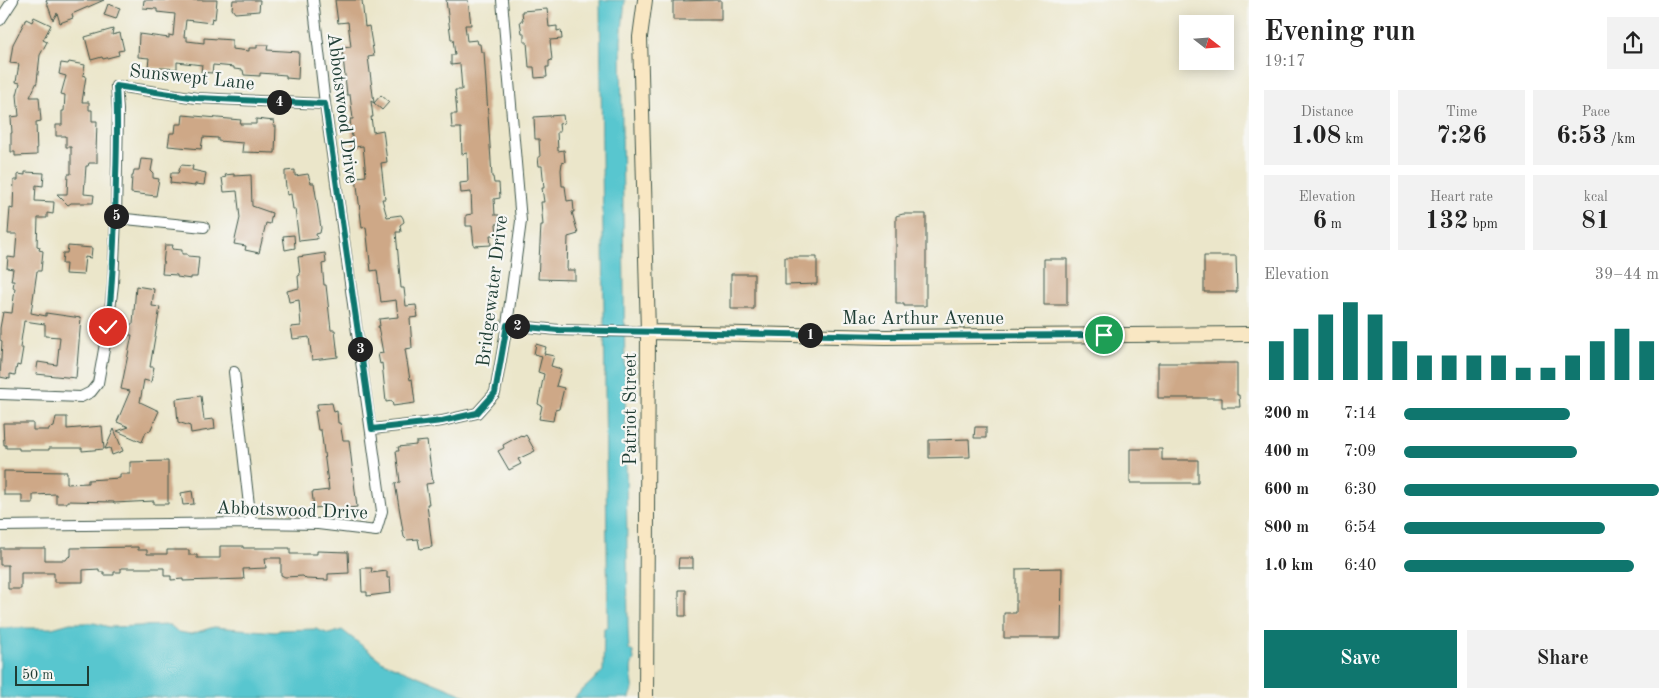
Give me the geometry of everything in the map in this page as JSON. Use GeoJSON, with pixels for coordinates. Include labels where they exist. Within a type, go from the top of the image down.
{"type":"FeatureCollection","features":[{"type":"Feature","properties":{"kind":"main road","name":"Patriot Street"},"geometry":{"type":"LineString","coordinates":[[645,0],[640,37],[648,332],[646,698]]}},
{"type":"Feature","properties":{"kind":"main road","name":"Mac Arthur Avenue"},"geometry":{"type":"LineString","coordinates":[[648,332],[886,336],[1249,334]]}},
{"type":"Feature","properties":{"kind":"street"},"geometry":{"type":"LineString","coordinates":[[0,20],[13,0]]}},
{"type":"Feature","properties":{"kind":"street","name":"Abbotswood Drive"},"geometry":{"type":"LineString","coordinates":[[0,526],[251,523],[318,524],[376,531],[382,511],[325,104],[313,0]]}},
{"type":"Feature","properties":{"kind":"street","name":"Bridgewater Drive"},"geometry":{"type":"LineString","coordinates":[[372,429],[442,421],[477,413],[495,393],[507,325],[521,221],[502,0]]}},
{"type":"Feature","properties":{"kind":"street","name":"Sunswept Lane"},"geometry":{"type":"LineString","coordinates":[[116,218],[118,110],[116,86],[197,98],[325,104]]}},
{"type":"Feature","properties":{"kind":"street"},"geometry":{"type":"LineString","coordinates":[[0,394],[81,396],[91,392],[98,383],[113,284],[116,218],[204,226]]}},
{"type":"Feature","properties":{"kind":"street","name":"Mac Arthur Avenue"},"geometry":{"type":"LineString","coordinates":[[507,325],[558,330],[648,332]]}},
{"type":"Feature","properties":{"kind":"street"},"geometry":{"type":"LineString","coordinates":[[234,372],[251,523]]}},
{"type":"Feature","properties":{"kind":"water"},"geometry":{"type":"Polygon","coordinates":[[[600,0],[625,0],[621,40],[628,627],[629,649],[633,652],[634,659],[631,669],[633,688],[630,698],[574,698],[603,671],[604,628],[608,627],[600,0]]]}},
{"type":"Feature","properties":{"kind":"water"},"geometry":{"type":"Polygon","coordinates":[[[70,623],[94,623],[109,627],[170,625],[178,632],[191,634],[214,627],[276,632],[280,630],[316,629],[329,634],[342,630],[383,662],[471,698],[177,698],[119,696],[108,698],[0,698],[0,628],[52,628],[70,623]]]}},
{"type":"Feature","properties":{"kind":"building"},"geometry":{"type":"Polygon","coordinates":[[[46,0],[104,0],[72,14],[73,18],[60,23],[57,13],[53,20],[46,0]]]}},
{"type":"Feature","properties":{"kind":"building"},"geometry":{"type":"Polygon","coordinates":[[[144,0],[217,0],[215,19],[212,18],[211,23],[186,20],[184,37],[187,37],[187,41],[204,43],[204,38],[232,40],[232,49],[249,51],[249,48],[257,48],[257,45],[268,45],[267,50],[299,52],[298,79],[286,78],[286,75],[260,73],[260,76],[244,75],[243,70],[234,69],[234,67],[213,65],[212,73],[201,72],[202,65],[177,62],[177,69],[148,67],[149,58],[138,57],[139,34],[169,38],[169,35],[173,36],[175,14],[157,12],[157,9],[143,8],[144,0]]]}},
{"type":"Feature","properties":{"kind":"building"},"geometry":{"type":"Polygon","coordinates":[[[233,0],[260,0],[259,11],[235,13],[232,9],[233,0]]]}},
{"type":"Feature","properties":{"kind":"building"},"geometry":{"type":"Polygon","coordinates":[[[335,0],[362,0],[365,27],[369,26],[374,56],[368,57],[374,103],[371,101],[373,117],[371,117],[373,132],[383,130],[387,162],[381,163],[385,199],[382,199],[387,217],[401,215],[403,218],[404,222],[400,225],[401,232],[396,232],[401,288],[404,288],[406,306],[416,305],[418,317],[410,318],[412,348],[405,349],[415,403],[393,406],[392,401],[386,402],[382,363],[380,364],[378,354],[383,353],[378,326],[380,326],[379,319],[398,317],[396,300],[381,302],[377,270],[371,271],[366,227],[362,228],[356,177],[366,176],[363,146],[353,147],[350,119],[353,119],[350,95],[347,95],[342,48],[351,47],[348,22],[338,23],[335,0]]]}},
{"type":"Feature","properties":{"kind":"building"},"geometry":{"type":"Polygon","coordinates":[[[446,0],[468,0],[471,25],[465,25],[467,41],[477,40],[478,44],[480,44],[481,52],[484,52],[492,177],[494,183],[499,183],[500,198],[494,199],[495,215],[499,215],[499,224],[496,224],[497,235],[490,235],[491,245],[474,246],[472,226],[466,226],[466,215],[472,214],[471,192],[461,193],[460,183],[468,182],[467,153],[462,154],[461,128],[452,128],[451,114],[457,114],[455,90],[462,90],[460,64],[451,65],[451,55],[455,55],[446,0]]]}},
{"type":"Feature","properties":{"kind":"building"},"geometry":{"type":"Polygon","coordinates":[[[721,0],[721,20],[673,20],[673,1],[721,0]]]}},
{"type":"Feature","properties":{"kind":"building"},"geometry":{"type":"Polygon","coordinates":[[[108,4],[120,8],[116,19],[104,15],[108,4]]]}},
{"type":"Feature","properties":{"kind":"building"},"geometry":{"type":"Polygon","coordinates":[[[547,9],[549,27],[557,26],[557,31],[561,30],[562,39],[550,40],[552,60],[549,61],[549,67],[546,67],[547,77],[535,78],[534,67],[529,67],[527,42],[524,42],[524,33],[522,33],[520,21],[523,21],[522,11],[547,9]]]}},
{"type":"Feature","properties":{"kind":"building"},"geometry":{"type":"Polygon","coordinates":[[[34,17],[51,25],[43,40],[47,42],[40,55],[37,82],[30,97],[39,97],[41,121],[36,122],[37,155],[15,156],[15,152],[11,152],[11,117],[19,116],[17,95],[20,83],[16,82],[19,64],[10,63],[13,44],[26,19],[32,22],[34,17]]]}},
{"type":"Feature","properties":{"kind":"building"},"geometry":{"type":"Polygon","coordinates":[[[113,29],[112,35],[120,33],[124,50],[118,51],[119,55],[91,60],[85,37],[113,29]]]}},
{"type":"Feature","properties":{"kind":"building"},"geometry":{"type":"Polygon","coordinates":[[[69,62],[85,65],[83,75],[86,76],[82,102],[89,102],[89,110],[92,110],[92,121],[97,121],[97,163],[89,163],[86,166],[84,194],[94,195],[93,203],[71,203],[68,205],[57,194],[67,194],[68,174],[71,174],[71,147],[66,147],[66,136],[56,136],[56,125],[62,125],[65,95],[61,94],[66,76],[59,74],[61,63],[68,64],[69,62]]]}},
{"type":"Feature","properties":{"kind":"building"},"geometry":{"type":"Polygon","coordinates":[[[381,95],[389,102],[382,110],[374,103],[381,95]]]}},
{"type":"Feature","properties":{"kind":"building"},"geometry":{"type":"Polygon","coordinates":[[[183,115],[241,120],[240,124],[256,124],[256,119],[274,121],[273,126],[276,126],[275,153],[242,152],[243,143],[218,141],[218,138],[203,137],[201,149],[168,146],[170,133],[175,133],[176,124],[182,124],[183,115]]]}},
{"type":"Feature","properties":{"kind":"building"},"geometry":{"type":"Polygon","coordinates":[[[563,115],[564,123],[559,124],[560,132],[557,132],[558,151],[564,150],[565,162],[562,163],[561,170],[562,186],[565,186],[567,201],[573,200],[574,212],[572,212],[578,234],[568,237],[567,270],[575,270],[575,280],[538,279],[541,225],[543,225],[541,202],[544,202],[542,188],[544,188],[542,166],[539,166],[538,157],[540,157],[539,139],[535,139],[534,117],[563,115]]]}},
{"type":"Feature","properties":{"kind":"building"},"geometry":{"type":"Polygon","coordinates":[[[141,159],[153,160],[151,171],[153,178],[159,179],[156,196],[131,193],[132,176],[134,170],[139,170],[141,159]]]}},
{"type":"Feature","properties":{"kind":"building"},"geometry":{"type":"Polygon","coordinates":[[[181,165],[193,166],[192,170],[206,173],[204,185],[195,184],[195,186],[170,183],[171,173],[178,173],[181,165]]]}},
{"type":"Feature","properties":{"kind":"building"},"geometry":{"type":"Polygon","coordinates":[[[295,170],[295,176],[308,174],[311,183],[314,183],[321,228],[320,233],[316,234],[317,239],[299,241],[295,209],[293,209],[291,194],[287,195],[285,179],[285,171],[295,170]]]}},
{"type":"Feature","properties":{"kind":"building"},"geometry":{"type":"Polygon","coordinates":[[[25,172],[44,173],[43,186],[36,185],[35,201],[54,202],[53,214],[47,213],[47,218],[38,218],[37,246],[40,247],[39,250],[43,251],[41,271],[37,271],[31,313],[81,318],[76,378],[36,374],[38,362],[57,365],[60,337],[45,336],[45,324],[24,321],[20,348],[23,348],[20,366],[17,365],[15,375],[10,374],[10,379],[0,377],[2,341],[0,340],[0,328],[3,312],[12,313],[15,288],[13,288],[14,281],[11,281],[13,269],[7,268],[8,257],[15,258],[17,234],[8,234],[10,208],[13,209],[14,180],[18,180],[18,174],[25,175],[25,172]]]}},
{"type":"Feature","properties":{"kind":"building"},"geometry":{"type":"Polygon","coordinates":[[[234,174],[234,176],[251,175],[252,206],[272,213],[270,224],[266,223],[259,253],[245,250],[246,246],[234,244],[240,218],[237,191],[224,192],[222,178],[226,177],[225,175],[234,174]]]}},
{"type":"Feature","properties":{"kind":"building"},"geometry":{"type":"Polygon","coordinates":[[[903,214],[926,214],[926,306],[896,304],[896,216],[903,214]]]}},
{"type":"Feature","properties":{"kind":"building"},"geometry":{"type":"Polygon","coordinates":[[[294,235],[295,248],[285,250],[283,236],[294,235]]]}},
{"type":"Feature","properties":{"kind":"building"},"geometry":{"type":"Polygon","coordinates":[[[165,245],[173,245],[172,249],[182,250],[182,254],[199,257],[197,277],[191,277],[191,279],[177,277],[177,275],[162,274],[165,245]]]}},
{"type":"Feature","properties":{"kind":"building"},"geometry":{"type":"Polygon","coordinates":[[[68,246],[92,248],[91,258],[85,257],[83,275],[65,274],[66,264],[62,264],[63,253],[67,253],[68,246]]]}},
{"type":"Feature","properties":{"kind":"building"},"geometry":{"type":"Polygon","coordinates":[[[325,253],[326,263],[322,264],[324,285],[326,285],[331,330],[335,330],[338,357],[312,360],[309,337],[293,339],[291,327],[301,326],[299,300],[289,302],[287,291],[299,288],[298,257],[325,253]]]}},
{"type":"Feature","properties":{"kind":"building"},"geometry":{"type":"Polygon","coordinates":[[[1204,256],[1236,256],[1237,292],[1204,292],[1204,256]]]}},
{"type":"Feature","properties":{"kind":"building"},"geometry":{"type":"Polygon","coordinates":[[[785,257],[817,257],[817,284],[785,285],[785,257]]]}},
{"type":"Feature","properties":{"kind":"building"},"geometry":{"type":"Polygon","coordinates":[[[1044,259],[1067,259],[1067,305],[1044,305],[1044,259]]]}},
{"type":"Feature","properties":{"kind":"building"},"geometry":{"type":"Polygon","coordinates":[[[731,274],[754,274],[754,309],[731,309],[731,274]]]}},
{"type":"Feature","properties":{"kind":"building"},"geometry":{"type":"Polygon","coordinates":[[[136,286],[154,289],[152,306],[160,307],[150,367],[154,367],[151,382],[144,380],[140,402],[159,411],[150,431],[146,432],[142,442],[117,431],[129,427],[117,422],[130,391],[121,389],[132,335],[128,335],[130,324],[133,324],[136,286]]]}},
{"type":"Feature","properties":{"kind":"building"},"geometry":{"type":"Polygon","coordinates":[[[536,344],[546,347],[544,354],[554,356],[551,366],[561,369],[556,386],[564,388],[559,409],[555,410],[553,421],[539,419],[542,406],[538,404],[544,374],[538,372],[542,356],[534,354],[536,344]]]}},
{"type":"Feature","properties":{"kind":"building"},"geometry":{"type":"Polygon","coordinates":[[[1158,363],[1237,363],[1237,395],[1239,395],[1240,407],[1222,407],[1222,398],[1158,398],[1158,363]]]}},
{"type":"Feature","properties":{"kind":"building"},"geometry":{"type":"Polygon","coordinates":[[[201,396],[204,420],[214,419],[215,429],[191,433],[190,426],[178,422],[176,399],[201,396]]]}},
{"type":"Feature","properties":{"kind":"building"},"geometry":{"type":"Polygon","coordinates":[[[332,403],[334,412],[337,411],[343,440],[349,440],[357,507],[332,510],[331,506],[314,508],[312,492],[329,490],[321,430],[318,430],[315,411],[318,411],[317,404],[332,403]]]}},
{"type":"Feature","properties":{"kind":"building"},"geometry":{"type":"Polygon","coordinates":[[[56,417],[67,417],[67,429],[102,426],[104,449],[82,451],[82,448],[19,450],[19,448],[6,448],[6,445],[4,445],[3,423],[33,423],[33,430],[49,430],[49,428],[54,427],[56,417]]]}},
{"type":"Feature","properties":{"kind":"building"},"geometry":{"type":"Polygon","coordinates":[[[975,427],[986,427],[986,438],[974,438],[975,427]]]}},
{"type":"Feature","properties":{"kind":"building"},"geometry":{"type":"Polygon","coordinates":[[[114,429],[123,451],[112,455],[110,448],[105,449],[114,429]]]}},
{"type":"Feature","properties":{"kind":"building"},"geometry":{"type":"Polygon","coordinates":[[[521,435],[523,437],[526,435],[535,451],[518,459],[521,464],[509,470],[498,451],[504,448],[503,445],[521,435]]]}},
{"type":"Feature","properties":{"kind":"building"},"geometry":{"type":"Polygon","coordinates":[[[969,439],[970,457],[929,458],[929,440],[969,439]]]}},
{"type":"Feature","properties":{"kind":"building"},"geometry":{"type":"Polygon","coordinates":[[[427,441],[433,483],[426,484],[432,547],[420,549],[418,539],[407,540],[404,537],[395,483],[400,482],[396,451],[399,451],[398,447],[416,445],[416,442],[427,441]]]}},
{"type":"Feature","properties":{"kind":"building"},"geometry":{"type":"Polygon","coordinates":[[[1130,449],[1162,449],[1162,460],[1198,460],[1198,483],[1130,483],[1130,449]]]}},
{"type":"Feature","properties":{"kind":"building"},"geometry":{"type":"Polygon","coordinates":[[[168,461],[168,504],[154,504],[154,501],[114,503],[67,501],[67,503],[56,503],[56,494],[33,495],[33,503],[22,503],[22,495],[4,495],[4,471],[67,472],[67,484],[88,483],[88,480],[120,478],[120,474],[130,474],[130,462],[168,461]]]}},
{"type":"Feature","properties":{"kind":"building"},"geometry":{"type":"Polygon","coordinates":[[[192,491],[194,504],[183,505],[181,493],[192,491]]]}},
{"type":"Feature","properties":{"kind":"building"},"geometry":{"type":"Polygon","coordinates":[[[220,546],[290,548],[290,554],[317,554],[317,551],[348,552],[349,573],[328,574],[328,580],[306,579],[303,576],[285,577],[281,575],[281,558],[265,558],[266,568],[243,569],[244,579],[171,580],[171,576],[164,576],[164,568],[121,568],[121,572],[114,572],[114,575],[104,575],[104,572],[99,572],[99,569],[83,570],[83,582],[54,582],[54,573],[21,573],[21,589],[8,589],[8,565],[0,565],[0,548],[45,548],[45,560],[66,560],[71,556],[71,548],[138,547],[138,550],[147,550],[147,554],[167,554],[167,550],[189,550],[189,555],[197,555],[197,558],[220,558],[220,546]]]}},
{"type":"Feature","properties":{"kind":"building"},"geometry":{"type":"Polygon","coordinates":[[[679,558],[693,558],[693,568],[678,568],[679,558]]]}},
{"type":"Feature","properties":{"kind":"building"},"geometry":{"type":"Polygon","coordinates":[[[361,568],[372,568],[371,573],[387,571],[387,578],[390,578],[391,593],[367,596],[367,592],[362,592],[361,568]]]}},
{"type":"Feature","properties":{"kind":"building"},"geometry":{"type":"Polygon","coordinates":[[[1062,568],[1061,638],[1004,638],[1004,613],[1016,613],[1016,569],[1062,568]]]}},
{"type":"Feature","properties":{"kind":"building"},"geometry":{"type":"Polygon","coordinates":[[[679,590],[686,590],[686,616],[679,616],[679,590]]]}},
{"type":"Feature","properties":{"kind":"route"},"geometry":{"type":"LineString","coordinates":[[108,327],[113,284],[116,218],[118,110],[116,86],[197,98],[325,104],[372,429],[442,421],[477,413],[495,393],[507,325],[558,330],[886,336],[1104,335]]}}]}
